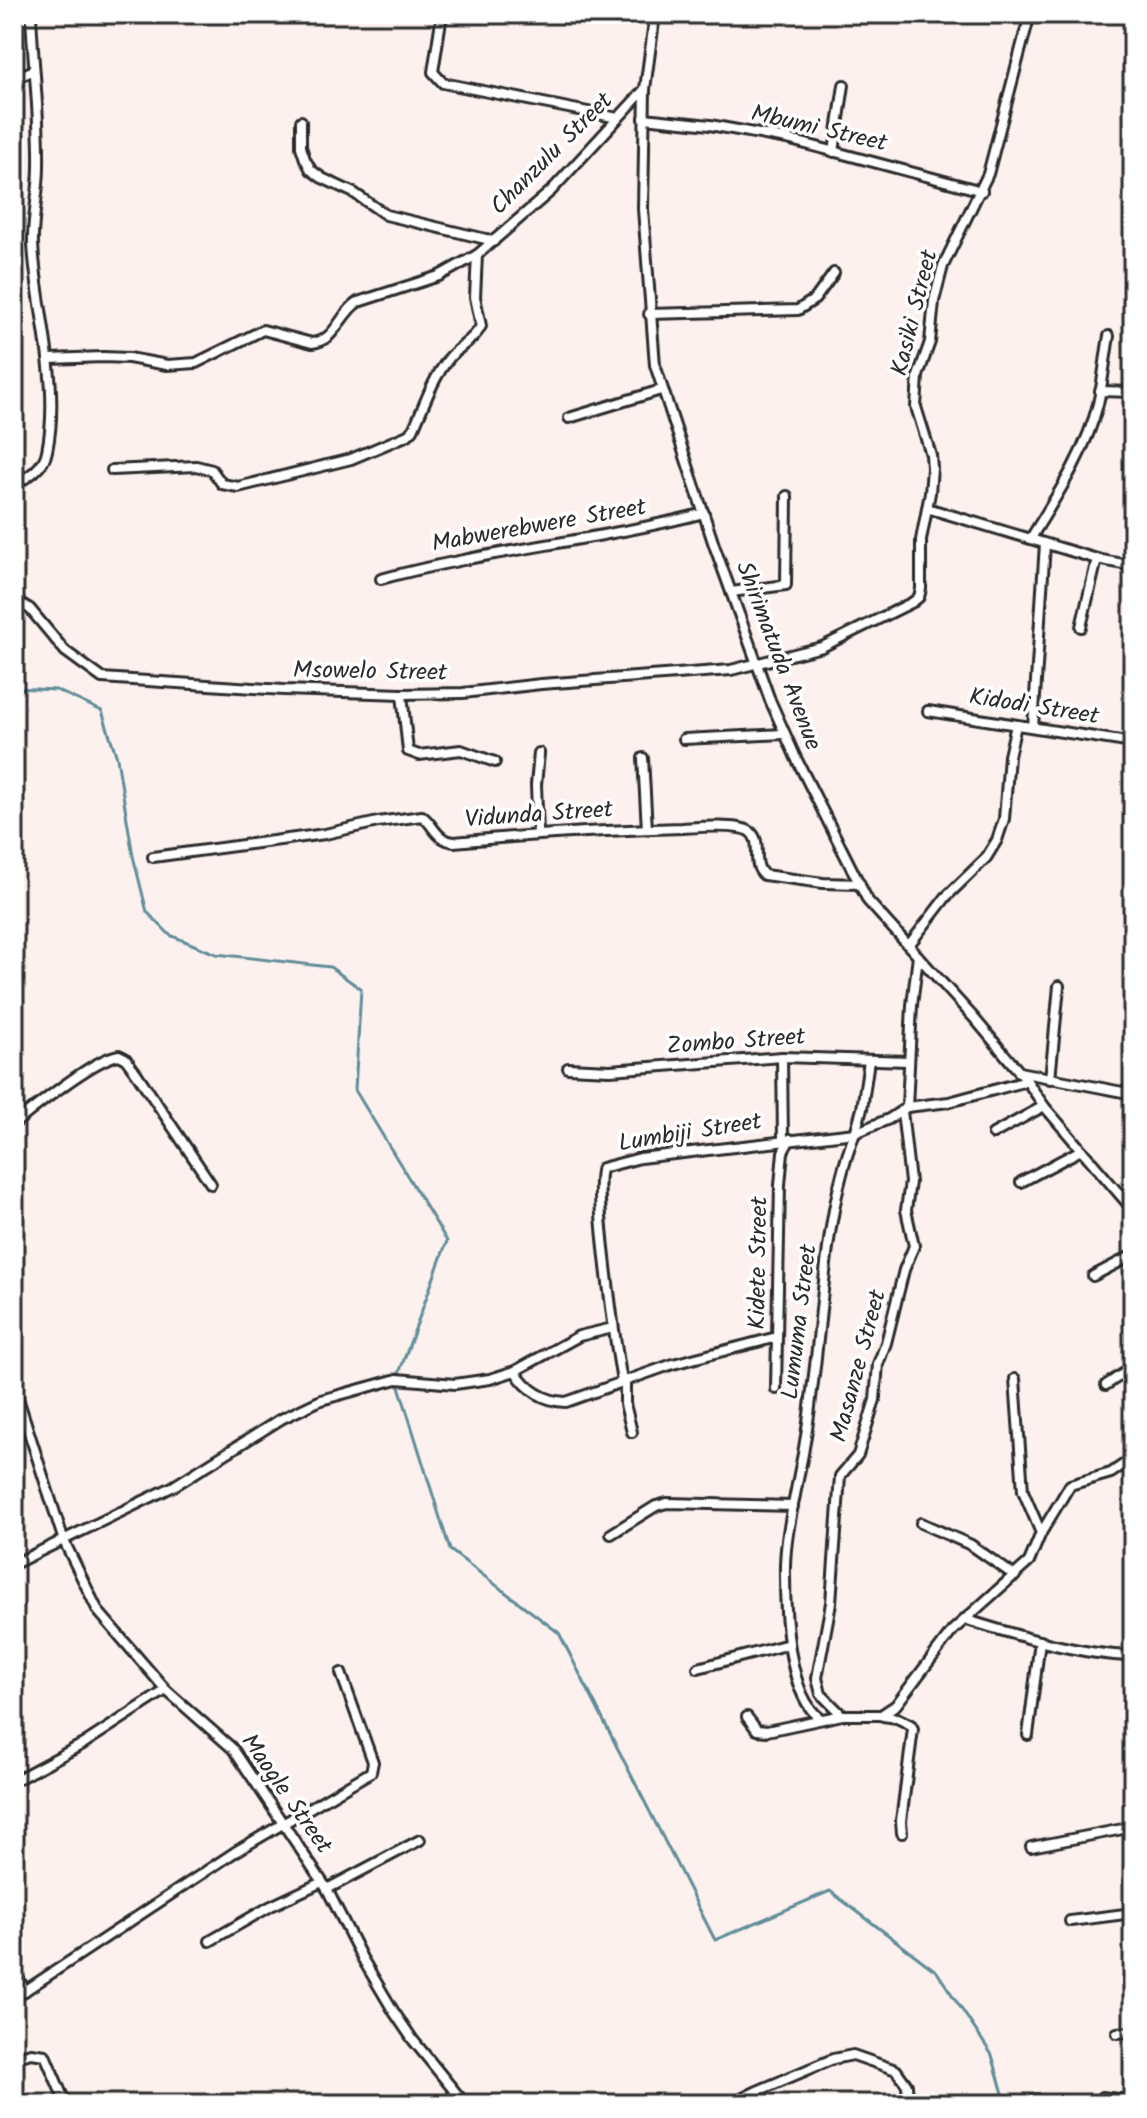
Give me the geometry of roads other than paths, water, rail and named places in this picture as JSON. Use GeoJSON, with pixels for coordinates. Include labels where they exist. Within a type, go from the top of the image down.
{"type":"FeatureCollection","features":[{"type":"Feature","properties":{"kind":"street"},"geometry":{"type":"LineString","coordinates":[[14,485],[41,466],[47,455],[50,402],[49,359],[33,248],[32,217],[39,170],[31,14]]}},
{"type":"Feature","properties":{"kind":"street"},"geometry":{"type":"LineString","coordinates":[[442,14],[433,72],[443,83],[618,118]]}},
{"type":"Feature","properties":{"kind":"street","name":"Shirimatuda Avenue"},"geometry":{"type":"LineString","coordinates":[[655,14],[645,89],[643,209],[655,365],[756,665],[784,734],[868,901],[1027,1081],[1044,1106],[1133,1210]]}},
{"type":"Feature","properties":{"kind":"street","name":"Kasiki Street"},"geometry":{"type":"LineString","coordinates":[[756,665],[822,647],[913,602],[921,589],[921,540],[931,481],[931,455],[916,407],[918,376],[934,326],[934,301],[943,266],[982,191],[1030,14]]}},
{"type":"Feature","properties":{"kind":"street"},"geometry":{"type":"LineString","coordinates":[[14,79],[34,70]]}},
{"type":"Feature","properties":{"kind":"street"},"geometry":{"type":"LineString","coordinates":[[834,152],[844,85]]}},
{"type":"Feature","properties":{"kind":"street","name":"Chanzulu Street"},"geometry":{"type":"LineString","coordinates":[[49,359],[103,357],[167,365],[196,363],[263,330],[312,343],[319,342],[335,331],[349,308],[358,302],[439,276],[477,255],[551,191],[645,89]]}},
{"type":"Feature","properties":{"kind":"street","name":"Mbumi Street"},"geometry":{"type":"LineString","coordinates":[[644,118],[710,125],[787,139],[982,191]]}},
{"type":"Feature","properties":{"kind":"street"},"geometry":{"type":"LineString","coordinates":[[301,121],[301,147],[305,159],[311,170],[322,178],[354,193],[386,215],[494,241]]}},
{"type":"Feature","properties":{"kind":"street"},"geometry":{"type":"LineString","coordinates":[[112,470],[206,467],[222,484],[238,487],[351,459],[408,435],[438,375],[481,326],[475,297],[477,255]]}},
{"type":"Feature","properties":{"kind":"street"},"geometry":{"type":"LineString","coordinates":[[649,314],[798,310],[815,299],[834,273]]}},
{"type":"Feature","properties":{"kind":"street"},"geometry":{"type":"LineString","coordinates":[[1031,538],[1081,448],[1094,417],[1109,336]]}},
{"type":"Feature","properties":{"kind":"street"},"geometry":{"type":"LineString","coordinates":[[569,418],[661,390]]}},
{"type":"Feature","properties":{"kind":"street"},"geometry":{"type":"LineString","coordinates":[[1100,391],[1133,392]]}},
{"type":"Feature","properties":{"kind":"street"},"geometry":{"type":"LineString","coordinates":[[731,592],[786,585],[787,496]]}},
{"type":"Feature","properties":{"kind":"street"},"geometry":{"type":"LineString","coordinates":[[927,508],[1097,559],[1133,566]]}},
{"type":"Feature","properties":{"kind":"street","name":"Mabwerebwere Street"},"geometry":{"type":"LineString","coordinates":[[381,579],[427,566],[581,540],[704,513]]}},
{"type":"Feature","properties":{"kind":"street"},"geometry":{"type":"LineString","coordinates":[[1033,727],[1045,544]]}},
{"type":"Feature","properties":{"kind":"street"},"geometry":{"type":"LineString","coordinates":[[1081,627],[1097,559]]}},
{"type":"Feature","properties":{"kind":"street","name":"Msowelo Street"},"geometry":{"type":"LineString","coordinates":[[14,599],[30,609],[65,651],[102,678],[284,690],[463,693],[541,684],[689,674],[756,665]]}},
{"type":"Feature","properties":{"kind":"street"},"geometry":{"type":"LineString","coordinates":[[402,694],[407,745],[412,754],[461,750],[495,762]]}},
{"type":"Feature","properties":{"kind":"street","name":"Kidodi Street"},"geometry":{"type":"LineString","coordinates":[[928,711],[1133,743]]}},
{"type":"Feature","properties":{"kind":"street"},"geometry":{"type":"LineString","coordinates":[[909,945],[946,897],[986,858],[997,840],[1004,819],[1009,756],[1016,725]]}},
{"type":"Feature","properties":{"kind":"street"},"geometry":{"type":"LineString","coordinates":[[684,739],[784,734]]}},
{"type":"Feature","properties":{"kind":"street"},"geometry":{"type":"LineString","coordinates":[[538,834],[536,785],[539,753]]}},
{"type":"Feature","properties":{"kind":"street"},"geometry":{"type":"LineString","coordinates":[[643,758],[647,829]]}},
{"type":"Feature","properties":{"kind":"street","name":"Vidunda Street"},"geometry":{"type":"LineString","coordinates":[[153,857],[325,834],[422,816],[436,835],[445,840],[647,829],[710,827],[748,830],[756,843],[756,865],[764,875],[860,884]]}},
{"type":"Feature","properties":{"kind":"street"},"geometry":{"type":"LineString","coordinates":[[904,1109],[918,956]]}},
{"type":"Feature","properties":{"kind":"street"},"geometry":{"type":"LineString","coordinates":[[1050,1079],[1059,986]]}},
{"type":"Feature","properties":{"kind":"street"},"geometry":{"type":"LineString","coordinates":[[14,1124],[85,1072],[119,1055],[137,1074],[211,1184]]}},
{"type":"Feature","properties":{"kind":"street","name":"Zombo Street"},"geometry":{"type":"LineString","coordinates":[[568,1068],[610,1070],[782,1057],[908,1061]]}},
{"type":"Feature","properties":{"kind":"street","name":"Kidete Street"},"geometry":{"type":"LineString","coordinates":[[776,1389],[780,1185],[786,1139],[782,1057]]}},
{"type":"Feature","properties":{"kind":"street","name":"Lumuma Street"},"geometry":{"type":"LineString","coordinates":[[821,1719],[805,1697],[789,1644],[785,1565],[813,1389],[837,1200],[844,1164],[862,1109],[869,1060]]}},
{"type":"Feature","properties":{"kind":"street"},"geometry":{"type":"LineString","coordinates":[[1018,1072],[1133,1094]]}},
{"type":"Feature","properties":{"kind":"street"},"geometry":{"type":"LineString","coordinates":[[855,1133],[904,1109],[949,1102],[1027,1081]]}},
{"type":"Feature","properties":{"kind":"street"},"geometry":{"type":"LineString","coordinates":[[993,1134],[1044,1106]]}},
{"type":"Feature","properties":{"kind":"street","name":"Masanze Street"},"geometry":{"type":"LineString","coordinates":[[842,1715],[821,1694],[817,1678],[831,1603],[840,1476],[858,1455],[875,1400],[878,1364],[904,1270],[914,1246],[906,1210],[910,1182],[904,1109]]}},
{"type":"Feature","properties":{"kind":"street","name":"Lumbiji Street"},"geometry":{"type":"LineString","coordinates":[[632,1432],[613,1328],[598,1182],[602,1168],[640,1158],[855,1133]]}},
{"type":"Feature","properties":{"kind":"street"},"geometry":{"type":"LineString","coordinates":[[1021,1182],[1081,1150]]}},
{"type":"Feature","properties":{"kind":"street"},"geometry":{"type":"LineString","coordinates":[[1093,1276],[1133,1255]]}},
{"type":"Feature","properties":{"kind":"street"},"geometry":{"type":"LineString","coordinates":[[14,1564],[174,1486],[281,1419],[321,1400],[397,1379],[469,1384],[515,1371],[579,1336],[613,1328]]}},
{"type":"Feature","properties":{"kind":"street"},"geometry":{"type":"LineString","coordinates":[[515,1371],[524,1385],[535,1393],[557,1401],[577,1398],[694,1358],[777,1337]]}},
{"type":"Feature","properties":{"kind":"street"},"geometry":{"type":"LineString","coordinates":[[1106,1385],[1133,1367]]}},
{"type":"Feature","properties":{"kind":"street"},"geometry":{"type":"LineString","coordinates":[[1015,1379],[1023,1491],[1041,1533]]}},
{"type":"Feature","properties":{"kind":"street","name":"Maogle Street"},"geometry":{"type":"LineString","coordinates":[[14,1386],[64,1541],[98,1611],[166,1690],[233,1749],[325,1885],[394,2012],[465,2104]]}},
{"type":"Feature","properties":{"kind":"street"},"geometry":{"type":"LineString","coordinates":[[881,1715],[896,1705],[953,1630],[1029,1562],[1041,1533],[1070,1485],[1111,1473],[1133,1458]]}},
{"type":"Feature","properties":{"kind":"street"},"geometry":{"type":"LineString","coordinates":[[611,1534],[656,1506],[667,1503],[793,1506]]}},
{"type":"Feature","properties":{"kind":"street"},"geometry":{"type":"LineString","coordinates":[[921,1523],[971,1545],[1015,1576]]}},
{"type":"Feature","properties":{"kind":"street"},"geometry":{"type":"LineString","coordinates":[[964,1619],[996,1631],[1040,1641],[1133,1656]]}},
{"type":"Feature","properties":{"kind":"street"},"geometry":{"type":"LineString","coordinates":[[1028,1735],[1040,1641]]}},
{"type":"Feature","properties":{"kind":"street"},"geometry":{"type":"LineString","coordinates":[[698,1668],[789,1644]]}},
{"type":"Feature","properties":{"kind":"street"},"geometry":{"type":"LineString","coordinates":[[14,1998],[235,1852],[371,1772],[373,1767],[341,1673]]}},
{"type":"Feature","properties":{"kind":"street"},"geometry":{"type":"LineString","coordinates":[[14,1781],[83,1744],[166,1690]]}},
{"type":"Feature","properties":{"kind":"street"},"geometry":{"type":"LineString","coordinates":[[747,1717],[757,1730],[767,1731],[842,1715],[881,1715],[911,1725],[902,1833]]}},
{"type":"Feature","properties":{"kind":"street"},"geometry":{"type":"LineString","coordinates":[[1031,1847],[1133,1827]]}},
{"type":"Feature","properties":{"kind":"street"},"geometry":{"type":"LineString","coordinates":[[210,1941],[271,1906],[325,1885],[420,1840]]}},
{"type":"Feature","properties":{"kind":"street"},"geometry":{"type":"LineString","coordinates":[[1070,1921],[1133,1913]]}},
{"type":"Feature","properties":{"kind":"street"},"geometry":{"type":"LineString","coordinates":[[14,1970],[25,1991]]}},
{"type":"Feature","properties":{"kind":"street"},"geometry":{"type":"LineString","coordinates":[[1117,2033],[1133,2032]]}},
{"type":"Feature","properties":{"kind":"street"},"geometry":{"type":"LineString","coordinates":[[14,2058],[31,2053],[45,2055],[66,2104]]}},
{"type":"Feature","properties":{"kind":"street"},"geometry":{"type":"LineString","coordinates":[[739,2104],[755,2092],[833,2059],[853,2055],[896,2070],[907,2085],[908,2104]]}},
{"type":"Feature","properties":{"kind":"street"},"geometry":{"type":"LineString","coordinates":[[1102,2097],[1133,2101]]}},
{"type":"Feature","properties":{"kind":"waterway"},"geometry":{"type":"LineString","coordinates":[[14,688],[56,690],[102,711],[117,758],[133,856],[147,912],[170,935],[216,954],[330,967],[361,989],[355,1090],[447,1241],[398,1376]]}},
{"type":"Feature","properties":{"kind":"waterway"},"geometry":{"type":"LineString","coordinates":[[398,1383],[450,1550],[559,1633],[715,1940],[830,1891],[937,1972],[992,2055],[1006,2104]]}}]}
